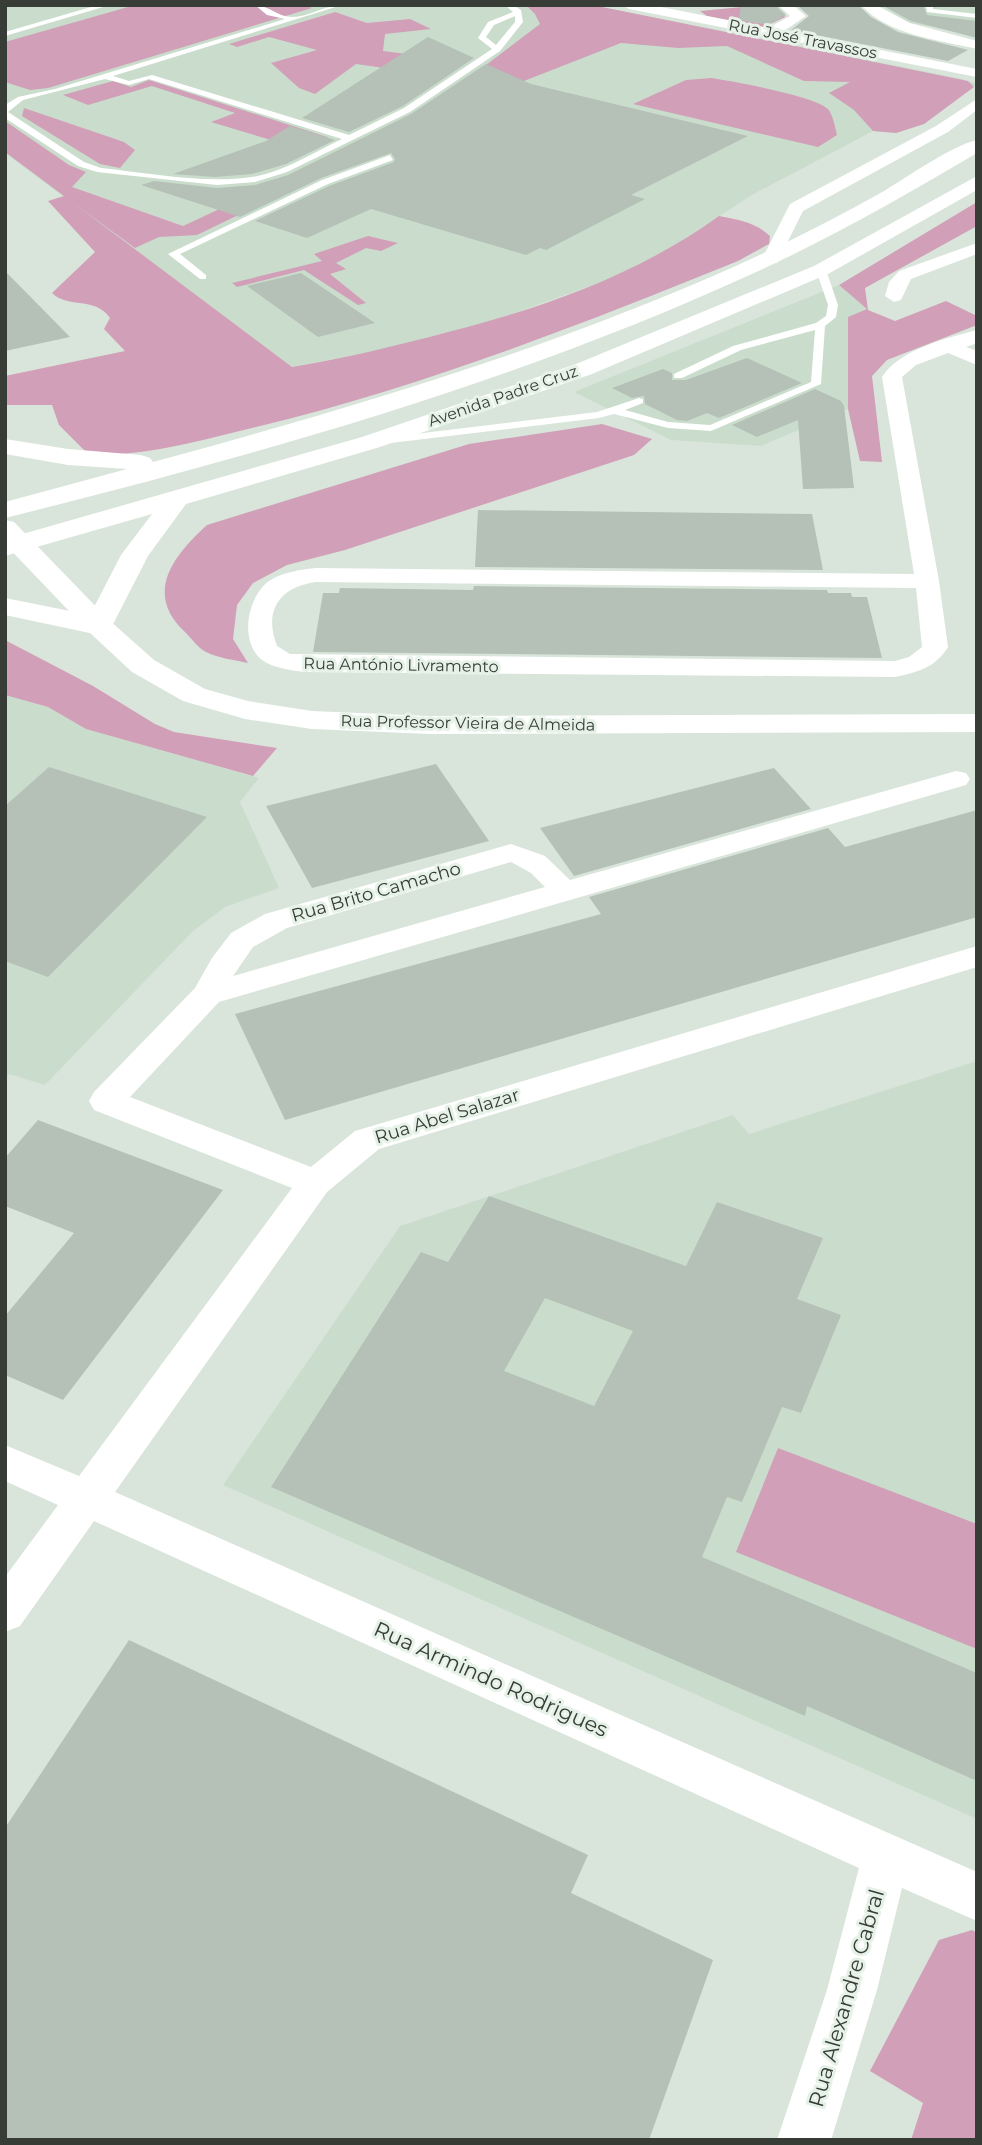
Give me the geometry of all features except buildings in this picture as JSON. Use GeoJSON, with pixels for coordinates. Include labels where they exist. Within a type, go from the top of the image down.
{"type":"FeatureCollection","features":[{"type":"Feature","properties":{"kind":"main road","name":"Avenida Padre Cruz"},"geometry":{"type":"LineString","coordinates":[[5,510],[304,429],[459,380],[663,305],[771,259],[908,188],[977,145]]}},
{"type":"Feature","properties":{"kind":"main road","name":"Avenida Padre Cruz"},"geometry":{"type":"LineString","coordinates":[[10,540],[177,498],[371,442],[584,369],[821,270],[977,182]]}},
{"type":"Feature","properties":{"kind":"main road"},"geometry":{"type":"LineString","coordinates":[[5,446],[68,457],[171,465]]}},
{"type":"Feature","properties":{"kind":"main road"},"geometry":{"type":"LineString","coordinates":[[5,606],[99,626],[135,555],[177,498]]}},
{"type":"Feature","properties":{"kind":"main road","name":"Rua Professor Vieira de Almeida"},"geometry":{"type":"LineString","coordinates":[[10,540],[143,666],[194,695],[245,710],[312,720],[429,725],[977,723]]}},
{"type":"Feature","properties":{"kind":"street","name":"Rua José Travassos"},"geometry":{"type":"LineString","coordinates":[[629,5],[977,73]]}},
{"type":"Feature","properties":{"kind":"street"},"geometry":{"type":"LineString","coordinates":[[768,33],[799,16],[784,5]]}},
{"type":"Feature","properties":{"kind":"street"},"geometry":{"type":"LineString","coordinates":[[867,5],[891,21],[977,44]]}},
{"type":"Feature","properties":{"kind":"street"},"geometry":{"type":"LineString","coordinates":[[942,34],[977,36]]}},
{"type":"Feature","properties":{"kind":"street"},"geometry":{"type":"LineString","coordinates":[[771,259],[796,208],[942,129],[977,103]]}},
{"type":"Feature","properties":{"kind":"street"},"geometry":{"type":"LineString","coordinates":[[894,296],[898,282],[905,275],[977,248]]}},
{"type":"Feature","properties":{"kind":"street"},"geometry":{"type":"LineString","coordinates":[[949,346],[977,336]]}},
{"type":"Feature","properties":{"kind":"street"},"geometry":{"type":"LineString","coordinates":[[949,346],[977,359]]}},
{"type":"Feature","properties":{"kind":"street","name":"Rua António Livramento"},"geometry":{"type":"LineString","coordinates":[[927,581],[316,575],[290,580],[269,595],[259,635],[266,651],[274,657],[304,664],[888,669],[919,663],[927,659],[936,647],[927,581],[892,377],[895,369],[906,362],[949,346]]}},
{"type":"Feature","properties":{"kind":"street"},"geometry":{"type":"LineString","coordinates":[[208,994],[956,779]]}},
{"type":"Feature","properties":{"kind":"street","name":"Rua Brito Camacho"},"geometry":{"type":"LineString","coordinates":[[316,1183],[106,1101],[208,994],[223,965],[242,940],[276,921],[511,853],[538,863],[552,875],[563,891]]}},
{"type":"Feature","properties":{"kind":"street","name":"Rua Abel Salazar"},"geometry":{"type":"LineString","coordinates":[[5,1612],[316,1183],[367,1140],[977,956]]}},
{"type":"Feature","properties":{"kind":"street","name":"Rua Armindo Rodrigues"},"geometry":{"type":"LineString","coordinates":[[5,1462],[977,1897]]}},
{"type":"Feature","properties":{"kind":"street","name":"Rua Alexandre Cabral"},"geometry":{"type":"LineString","coordinates":[[804,2140],[852,1990],[886,1857]]}},
{"type":"Feature","properties":{"kind":"lane"},"geometry":{"type":"LineString","coordinates":[[5,34],[107,5]]}},
{"type":"Feature","properties":{"kind":"lane"},"geometry":{"type":"LineString","coordinates":[[258,5],[270,13],[293,19]]}},
{"type":"Feature","properties":{"kind":"lane"},"geometry":{"type":"LineString","coordinates":[[339,5],[23,98],[9,104],[5,113],[81,164],[100,170],[216,182],[255,179],[284,170],[407,110],[497,49],[519,22],[518,12],[508,5]]}},
{"type":"Feature","properties":{"kind":"lane"},"geometry":{"type":"LineString","coordinates":[[930,5],[929,11],[977,16]]}},
{"type":"Feature","properties":{"kind":"lane"},"geometry":{"type":"LineString","coordinates":[[497,49],[482,38],[491,24],[518,12]]}},
{"type":"Feature","properties":{"kind":"lane"},"geometry":{"type":"LineString","coordinates":[[105,76],[129,83],[149,77],[349,138]]}},
{"type":"Feature","properties":{"kind":"lane"},"geometry":{"type":"LineString","coordinates":[[5,92],[23,98]]}},
{"type":"Feature","properties":{"kind":"lane"},"geometry":{"type":"LineString","coordinates":[[203,277],[173,254],[325,182],[390,158]]}},
{"type":"Feature","properties":{"kind":"lane"},"geometry":{"type":"LineString","coordinates":[[678,376],[737,348],[820,326],[831,317],[833,305],[821,270]]}},
{"type":"Feature","properties":{"kind":"lane"},"geometry":{"type":"LineString","coordinates":[[613,410],[668,425],[711,428],[816,384],[820,326]]}},
{"type":"Feature","properties":{"kind":"lane"},"geometry":{"type":"LineString","coordinates":[[371,442],[599,415],[639,401]]}},
{"type":"Feature","properties":{"kind":"shaded area"},"geometry":{"type":"Polygon","coordinates":[[[5,5],[592,5],[977,84],[924,124],[896,133],[873,131],[750,196],[659,256],[616,277],[492,321],[375,351],[292,367],[5,153],[5,5]]]}},
{"type":"Feature","properties":{"kind":"shaded area"},"geometry":{"type":"Polygon","coordinates":[[[135,5],[303,5],[312,8],[48,88],[30,90],[5,82],[5,42],[135,5]]]}},
{"type":"Feature","properties":{"kind":"shaded area"},"geometry":{"type":"Polygon","coordinates":[[[526,5],[592,5],[968,81],[974,87],[924,124],[896,133],[873,131],[854,110],[829,93],[850,82],[804,81],[727,46],[678,48],[621,43],[491,94],[445,127],[284,193],[197,235],[159,237],[135,248],[72,202],[292,367],[429,337],[555,300],[656,256],[719,216],[753,225],[770,236],[769,244],[738,261],[500,353],[318,411],[193,442],[132,453],[89,455],[59,425],[52,405],[5,405],[5,376],[125,351],[104,329],[110,318],[104,311],[66,301],[52,293],[95,252],[48,201],[64,196],[5,152],[5,121],[69,165],[86,172],[72,187],[183,226],[419,116],[540,24],[526,5]]]}},
{"type":"Feature","properties":{"kind":"shaded area"},"geometry":{"type":"Polygon","coordinates":[[[881,5],[977,5],[977,33],[909,23],[881,5]]]}},
{"type":"Feature","properties":{"kind":"shaded area"},"geometry":{"type":"Polygon","coordinates":[[[753,6],[784,14],[785,17],[764,27],[707,16],[700,11],[753,6]]]}},
{"type":"Feature","properties":{"kind":"shaded area"},"geometry":{"type":"Polygon","coordinates":[[[335,12],[367,23],[410,19],[431,29],[385,34],[383,51],[414,55],[419,73],[356,64],[315,94],[299,88],[271,63],[317,50],[269,37],[237,47],[229,44],[335,12]]]}},
{"type":"Feature","properties":{"kind":"shaded area"},"geometry":{"type":"Polygon","coordinates":[[[711,78],[772,90],[820,104],[830,112],[837,135],[818,147],[633,104],[686,80],[711,78]]]}},
{"type":"Feature","properties":{"kind":"shaded area"},"geometry":{"type":"Polygon","coordinates":[[[149,80],[331,140],[301,149],[211,122],[235,113],[152,86],[88,105],[63,95],[113,81],[131,87],[149,80]]]}},
{"type":"Feature","properties":{"kind":"shaded area"},"geometry":{"type":"Polygon","coordinates":[[[24,108],[124,142],[135,150],[120,168],[100,164],[22,116],[24,108]]]}},
{"type":"Feature","properties":{"kind":"shaded area"},"geometry":{"type":"Polygon","coordinates":[[[977,202],[977,226],[865,288],[868,310],[895,321],[946,301],[977,316],[977,325],[887,360],[872,376],[882,462],[860,461],[848,409],[848,317],[867,309],[839,285],[977,202]]]}},
{"type":"Feature","properties":{"kind":"shaded area"},"geometry":{"type":"Polygon","coordinates":[[[368,236],[398,243],[381,251],[366,248],[336,263],[346,269],[330,274],[366,303],[358,305],[304,270],[237,287],[232,283],[322,261],[314,254],[368,236]]]}},
{"type":"Feature","properties":{"kind":"shaded area"},"geometry":{"type":"Polygon","coordinates":[[[839,285],[868,310],[848,318],[848,409],[761,446],[671,440],[574,392],[839,285]]]}},
{"type":"Feature","properties":{"kind":"shaded area"},"geometry":{"type":"Polygon","coordinates":[[[602,424],[652,439],[634,455],[345,550],[287,565],[253,583],[237,605],[233,639],[248,663],[215,656],[203,650],[173,618],[166,604],[165,590],[174,563],[183,549],[207,525],[469,444],[602,424]]]}},
{"type":"Feature","properties":{"kind":"shaded area"},"geometry":{"type":"Polygon","coordinates":[[[5,640],[174,732],[277,748],[253,776],[86,729],[48,707],[5,695],[5,640]]]}},
{"type":"Feature","properties":{"kind":"shaded area"},"geometry":{"type":"Polygon","coordinates":[[[5,695],[48,707],[86,729],[259,778],[240,802],[279,888],[225,907],[192,932],[45,1085],[9,1074],[5,1077],[5,695]]]}},
{"type":"Feature","properties":{"kind":"shaded area"},"geometry":{"type":"Polygon","coordinates":[[[977,1061],[977,1819],[223,1485],[400,1226],[733,1115],[749,1134],[977,1061]]]}},
{"type":"Feature","properties":{"kind":"shaded area"},"geometry":{"type":"Polygon","coordinates":[[[778,1448],[977,1524],[977,1649],[736,1552],[778,1448]]]}},
{"type":"Feature","properties":{"kind":"shaded area"},"geometry":{"type":"Polygon","coordinates":[[[972,1930],[977,1933],[977,2140],[911,2140],[923,2103],[870,2071],[939,1940],[972,1930]]]}}]}
